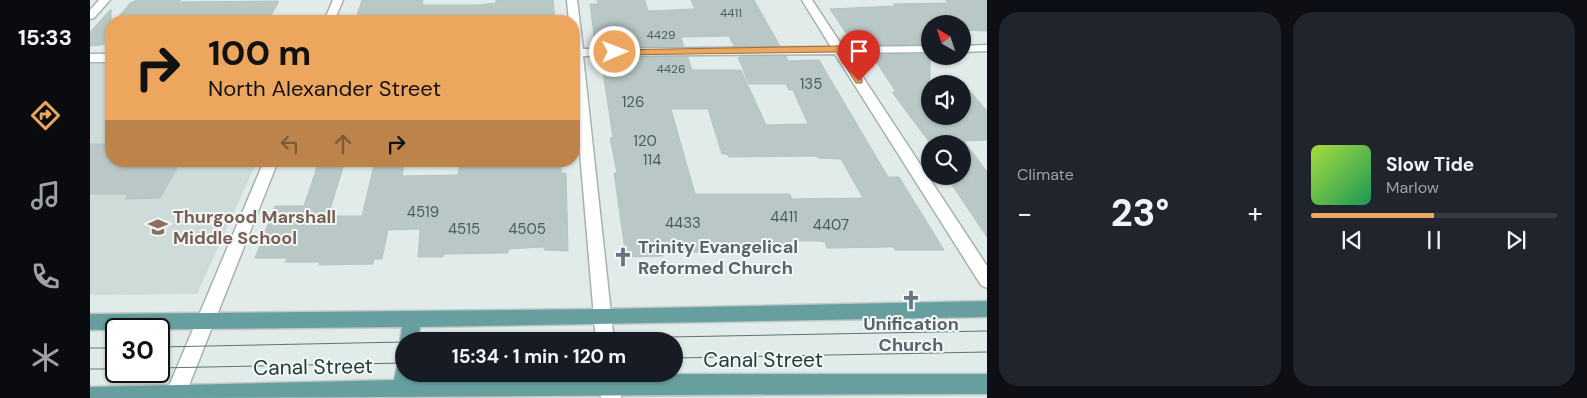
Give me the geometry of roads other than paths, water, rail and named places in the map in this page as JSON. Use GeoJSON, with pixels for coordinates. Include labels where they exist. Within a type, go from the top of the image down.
{"type":"FeatureCollection","features":[{"type":"Feature","properties":{"kind":"main road"},"geometry":{"type":"LineString","coordinates":[[90,322],[987,309]]}},
{"type":"Feature","properties":{"kind":"main road"},"geometry":{"type":"LineString","coordinates":[[410,332],[412,318]]}},
{"type":"Feature","properties":{"kind":"main road","name":"Canal Street"},"geometry":{"type":"LineString","coordinates":[[90,397],[174,396],[395,382]]}},
{"type":"Feature","properties":{"kind":"main road","name":"Canal Street"},"geometry":{"type":"LineString","coordinates":[[454,382],[609,385],[987,384]]}},
{"type":"Feature","properties":{"kind":"street"},"geometry":{"type":"LineString","coordinates":[[90,16],[105,0]]}},
{"type":"Feature","properties":{"kind":"street"},"geometry":{"type":"LineString","coordinates":[[332,15],[338,0]]}},
{"type":"Feature","properties":{"kind":"street"},"geometry":{"type":"LineString","coordinates":[[572,0],[573,15]]}},
{"type":"Feature","properties":{"kind":"street"},"geometry":{"type":"LineString","coordinates":[[807,0],[987,280]]}},
{"type":"Feature","properties":{"kind":"street"},"geometry":{"type":"LineString","coordinates":[[971,49],[987,48]]}},
{"type":"Feature","properties":{"kind":"street"},"geometry":{"type":"LineString","coordinates":[[580,53],[921,49]]}},
{"type":"Feature","properties":{"kind":"street"},"geometry":{"type":"LineString","coordinates":[[90,58],[105,58]]}},
{"type":"Feature","properties":{"kind":"street"},"geometry":{"type":"LineString","coordinates":[[580,93],[604,332]]}},
{"type":"Feature","properties":{"kind":"street"},"geometry":{"type":"LineString","coordinates":[[174,396],[269,167]]}},
{"type":"Feature","properties":{"kind":"tram line"},"geometry":{"type":"LineString","coordinates":[[683,337],[987,331]]}},
{"type":"Feature","properties":{"kind":"tram line"},"geometry":{"type":"LineString","coordinates":[[170,347],[395,342]]}},
{"type":"Feature","properties":{"kind":"tram line"},"geometry":{"type":"LineString","coordinates":[[90,348],[105,348]]}},
{"type":"Feature","properties":{"kind":"tram line"},"geometry":{"type":"LineString","coordinates":[[683,358],[987,352]]}},
{"type":"Feature","properties":{"kind":"tram line"},"geometry":{"type":"LineString","coordinates":[[170,368],[395,363]]}},
{"type":"Feature","properties":{"kind":"tram line"},"geometry":{"type":"LineString","coordinates":[[90,369],[105,369]]}},
{"type":"Feature","properties":{"kind":"place","name":"Thurgood Marshall Middle School"},"geometry":{"type":"Point","coordinates":[158,227]}},
{"type":"Feature","properties":{"kind":"place","name":"Trinity Evangelical Reformed Church"},"geometry":{"type":"Point","coordinates":[623,257]}},
{"type":"Feature","properties":{"kind":"place","name":"Unification Church"},"geometry":{"type":"Point","coordinates":[911,300]}}]}
